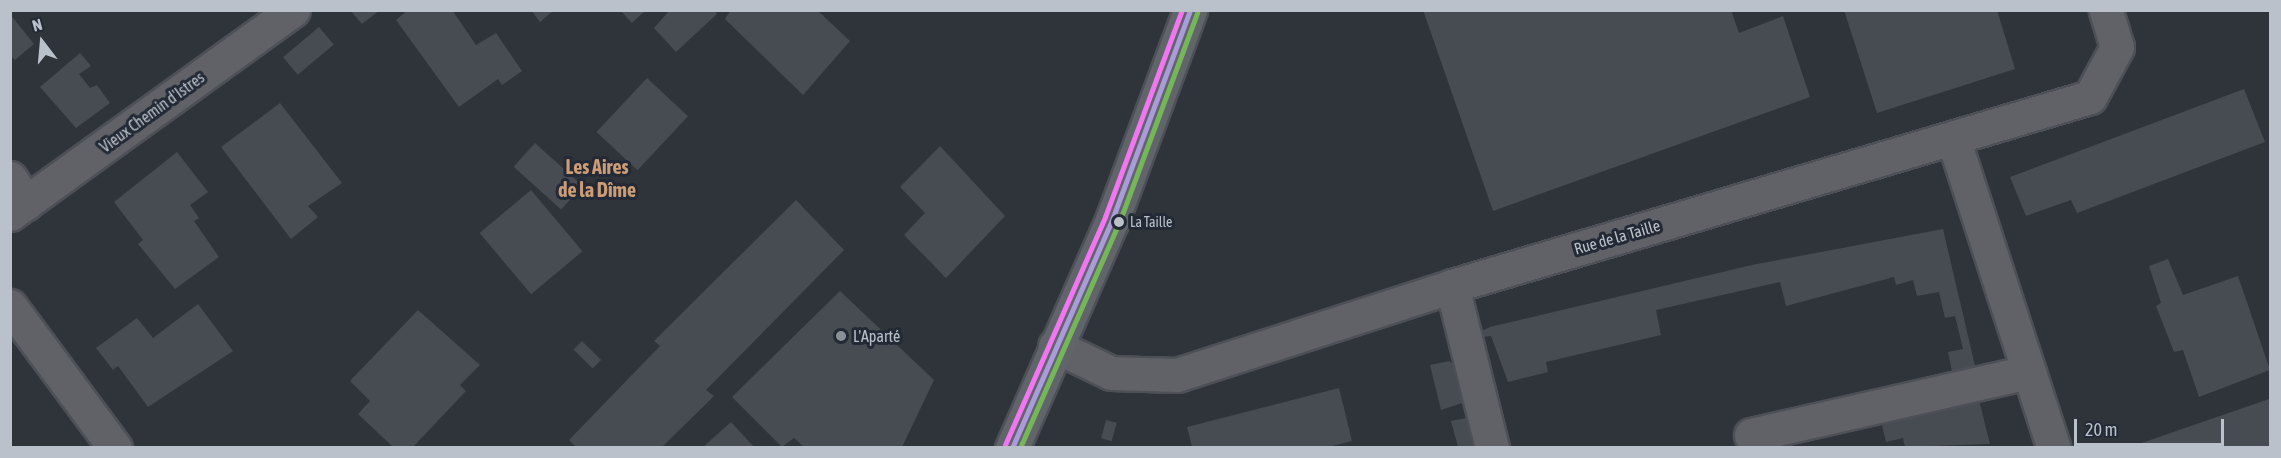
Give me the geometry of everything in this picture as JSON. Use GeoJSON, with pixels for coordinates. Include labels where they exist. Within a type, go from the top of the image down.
{"type":"FeatureCollection","features":[{"type":"Feature","properties":{"kind":"main road"},"geometry":{"type":"LineString","coordinates":[[1012,447],[1112,220],[1190,10]]}},
{"type":"Feature","properties":{"kind":"street","name":"Vieux Chemin d'Istres"},"geometry":{"type":"LineString","coordinates":[[16,198],[293,10]]}},
{"type":"Feature","properties":{"kind":"street","name":"Rue de la Taille"},"geometry":{"type":"LineString","coordinates":[[1055,346],[1111,373],[1177,375],[1452,286],[2090,97],[2117,47],[2106,10]]}},
{"type":"Feature","properties":{"kind":"street"},"geometry":{"type":"LineString","coordinates":[[1953,138],[2054,447]]}},
{"type":"Feature","properties":{"kind":"street"},"geometry":{"type":"LineString","coordinates":[[1452,286],[1492,447]]}},
{"type":"Feature","properties":{"kind":"street"},"geometry":{"type":"LineString","coordinates":[[10,306],[115,447]]}},
{"type":"Feature","properties":{"kind":"street"},"geometry":{"type":"LineString","coordinates":[[1751,435],[2029,372]]}},
{"type":"Feature","properties":{"kind":"building"},"geometry":{"type":"Polygon","coordinates":[[[350,10],[380,10],[362,24],[350,10]]]}},
{"type":"Feature","properties":{"kind":"building"},"geometry":{"type":"Polygon","coordinates":[[[408,10],[452,10],[476,45],[496,33],[522,71],[502,85],[498,79],[459,107],[396,20],[408,10]]]}},
{"type":"Feature","properties":{"kind":"building"},"geometry":{"type":"Polygon","coordinates":[[[531,10],[554,10],[540,22],[531,10]]]}},
{"type":"Feature","properties":{"kind":"building"},"geometry":{"type":"Polygon","coordinates":[[[620,10],[646,10],[632,23],[620,10]]]}},
{"type":"Feature","properties":{"kind":"building"},"geometry":{"type":"Polygon","coordinates":[[[670,10],[714,10],[717,14],[676,52],[654,28],[670,10]]]}},
{"type":"Feature","properties":{"kind":"building"},"geometry":{"type":"Polygon","coordinates":[[[731,10],[817,10],[850,41],[803,95],[725,19],[731,10]]]}},
{"type":"Feature","properties":{"kind":"building"},"geometry":{"type":"Polygon","coordinates":[[[1423,10],[1731,10],[1739,33],[1783,16],[1810,97],[1493,211],[1423,10]]]}},
{"type":"Feature","properties":{"kind":"building"},"geometry":{"type":"Polygon","coordinates":[[[1844,10],[1997,10],[2015,69],[1877,113],[1844,10]]]}},
{"type":"Feature","properties":{"kind":"building"},"geometry":{"type":"Polygon","coordinates":[[[10,14],[34,44],[15,60],[10,55],[10,14]]]}},
{"type":"Feature","properties":{"kind":"building"},"geometry":{"type":"Polygon","coordinates":[[[319,27],[334,45],[298,75],[283,57],[319,27]]]}},
{"type":"Feature","properties":{"kind":"building"},"geometry":{"type":"Polygon","coordinates":[[[80,53],[91,66],[79,74],[90,88],[97,85],[110,103],[76,128],[40,87],[80,53]]]}},
{"type":"Feature","properties":{"kind":"building"},"geometry":{"type":"Polygon","coordinates":[[[647,78],[688,116],[637,170],[597,132],[647,78]]]}},
{"type":"Feature","properties":{"kind":"building"},"geometry":{"type":"Polygon","coordinates":[[[2244,89],[2265,142],[2077,213],[2071,200],[2026,216],[2010,177],[2244,89]]]}},
{"type":"Feature","properties":{"kind":"building"},"geometry":{"type":"Polygon","coordinates":[[[280,103],[342,183],[308,206],[318,217],[291,239],[221,147],[280,103]]]}},
{"type":"Feature","properties":{"kind":"building"},"geometry":{"type":"Polygon","coordinates":[[[535,143],[583,186],[561,210],[514,167],[535,143]]]}},
{"type":"Feature","properties":{"kind":"building"},"geometry":{"type":"Polygon","coordinates":[[[940,146],[1005,216],[946,278],[904,235],[925,213],[900,187],[940,146]]]}},
{"type":"Feature","properties":{"kind":"building"},"geometry":{"type":"Polygon","coordinates":[[[177,152],[208,192],[190,205],[199,218],[194,221],[219,257],[175,289],[138,244],[143,240],[114,202],[177,152]]]}},
{"type":"Feature","properties":{"kind":"building"},"geometry":{"type":"Polygon","coordinates":[[[531,190],[582,251],[531,294],[480,233],[531,190]]]}},
{"type":"Feature","properties":{"kind":"building"},"geometry":{"type":"Polygon","coordinates":[[[796,200],[844,250],[706,390],[714,396],[662,447],[576,447],[569,440],[660,346],[654,341],[796,200]]]}},
{"type":"Feature","properties":{"kind":"building"},"geometry":{"type":"Polygon","coordinates":[[[1943,229],[1976,370],[1953,376],[1948,352],[1963,349],[1955,316],[1945,318],[1939,292],[1917,296],[1913,280],[1896,285],[1894,277],[1786,306],[1780,282],[1656,310],[1661,335],[1546,362],[1548,372],[1508,382],[1491,336],[1483,337],[1482,331],[1490,327],[1752,265],[1943,229]]]}},
{"type":"Feature","properties":{"kind":"building"},"geometry":{"type":"Polygon","coordinates":[[[2168,259],[2183,295],[2238,276],[2270,370],[2199,397],[2183,350],[2174,352],[2156,306],[2161,303],[2149,266],[2168,259]]]}},
{"type":"Feature","properties":{"kind":"building","name":"L'Aparté"},"geometry":{"type":"Polygon","coordinates":[[[840,291],[934,380],[902,447],[804,447],[794,438],[782,447],[732,397],[840,291]]]}},
{"type":"Feature","properties":{"kind":"building"},"geometry":{"type":"Polygon","coordinates":[[[198,304],[233,351],[148,407],[118,366],[113,370],[96,348],[137,318],[153,338],[198,304]]]}},
{"type":"Feature","properties":{"kind":"building"},"geometry":{"type":"Polygon","coordinates":[[[418,310],[480,365],[460,385],[466,391],[413,447],[393,447],[358,414],[370,401],[350,381],[418,310]]]}},
{"type":"Feature","properties":{"kind":"building"},"geometry":{"type":"Polygon","coordinates":[[[582,341],[601,360],[593,369],[574,349],[582,341]]]}},
{"type":"Feature","properties":{"kind":"building"},"geometry":{"type":"Polygon","coordinates":[[[1449,361],[1456,366],[1471,400],[1441,410],[1430,365],[1449,361]]]}},
{"type":"Feature","properties":{"kind":"building"},"geometry":{"type":"Polygon","coordinates":[[[1339,388],[1352,441],[1329,447],[1192,447],[1187,427],[1339,388]]]}},
{"type":"Feature","properties":{"kind":"building"},"geometry":{"type":"Polygon","coordinates":[[[2269,399],[2270,447],[2130,447],[2269,399]]]}},
{"type":"Feature","properties":{"kind":"building"},"geometry":{"type":"Polygon","coordinates":[[[1979,400],[1990,444],[1905,447],[1903,438],[1886,442],[1882,425],[1979,400]]]}},
{"type":"Feature","properties":{"kind":"building"},"geometry":{"type":"Polygon","coordinates":[[[1476,416],[1485,447],[1458,447],[1451,421],[1476,416]]]}},
{"type":"Feature","properties":{"kind":"building"},"geometry":{"type":"Polygon","coordinates":[[[1106,420],[1117,423],[1112,441],[1101,438],[1106,420]]]}},
{"type":"Feature","properties":{"kind":"building"},"geometry":{"type":"Polygon","coordinates":[[[731,422],[754,447],[703,447],[731,422]]]}},
{"type":"Feature","properties":{"kind":"transit line"},"geometry":{"type":"LineString","coordinates":[[1005,445],[1105,217],[1182,10]]}},
{"type":"Feature","properties":{"kind":"transit line"},"geometry":{"type":"LineString","coordinates":[[1012,448],[1112,220],[1190,10]]}},
{"type":"Feature","properties":{"kind":"transit line"},"geometry":{"type":"LineString","coordinates":[[1020,448],[1119,223],[1197,13]]}},
{"type":"Feature","properties":{"kind":"place","name":"La Taille"},"geometry":{"type":"Point","coordinates":[1119,222]}},
{"type":"Feature","properties":{"kind":"place","name":"L'Aparté"},"geometry":{"type":"Point","coordinates":[841,336]}},
{"type":"Feature","properties":{"kind":"district","name":"Les Aires de la Dîme"},"geometry":{"type":"Point","coordinates":[597,178]}}]}
